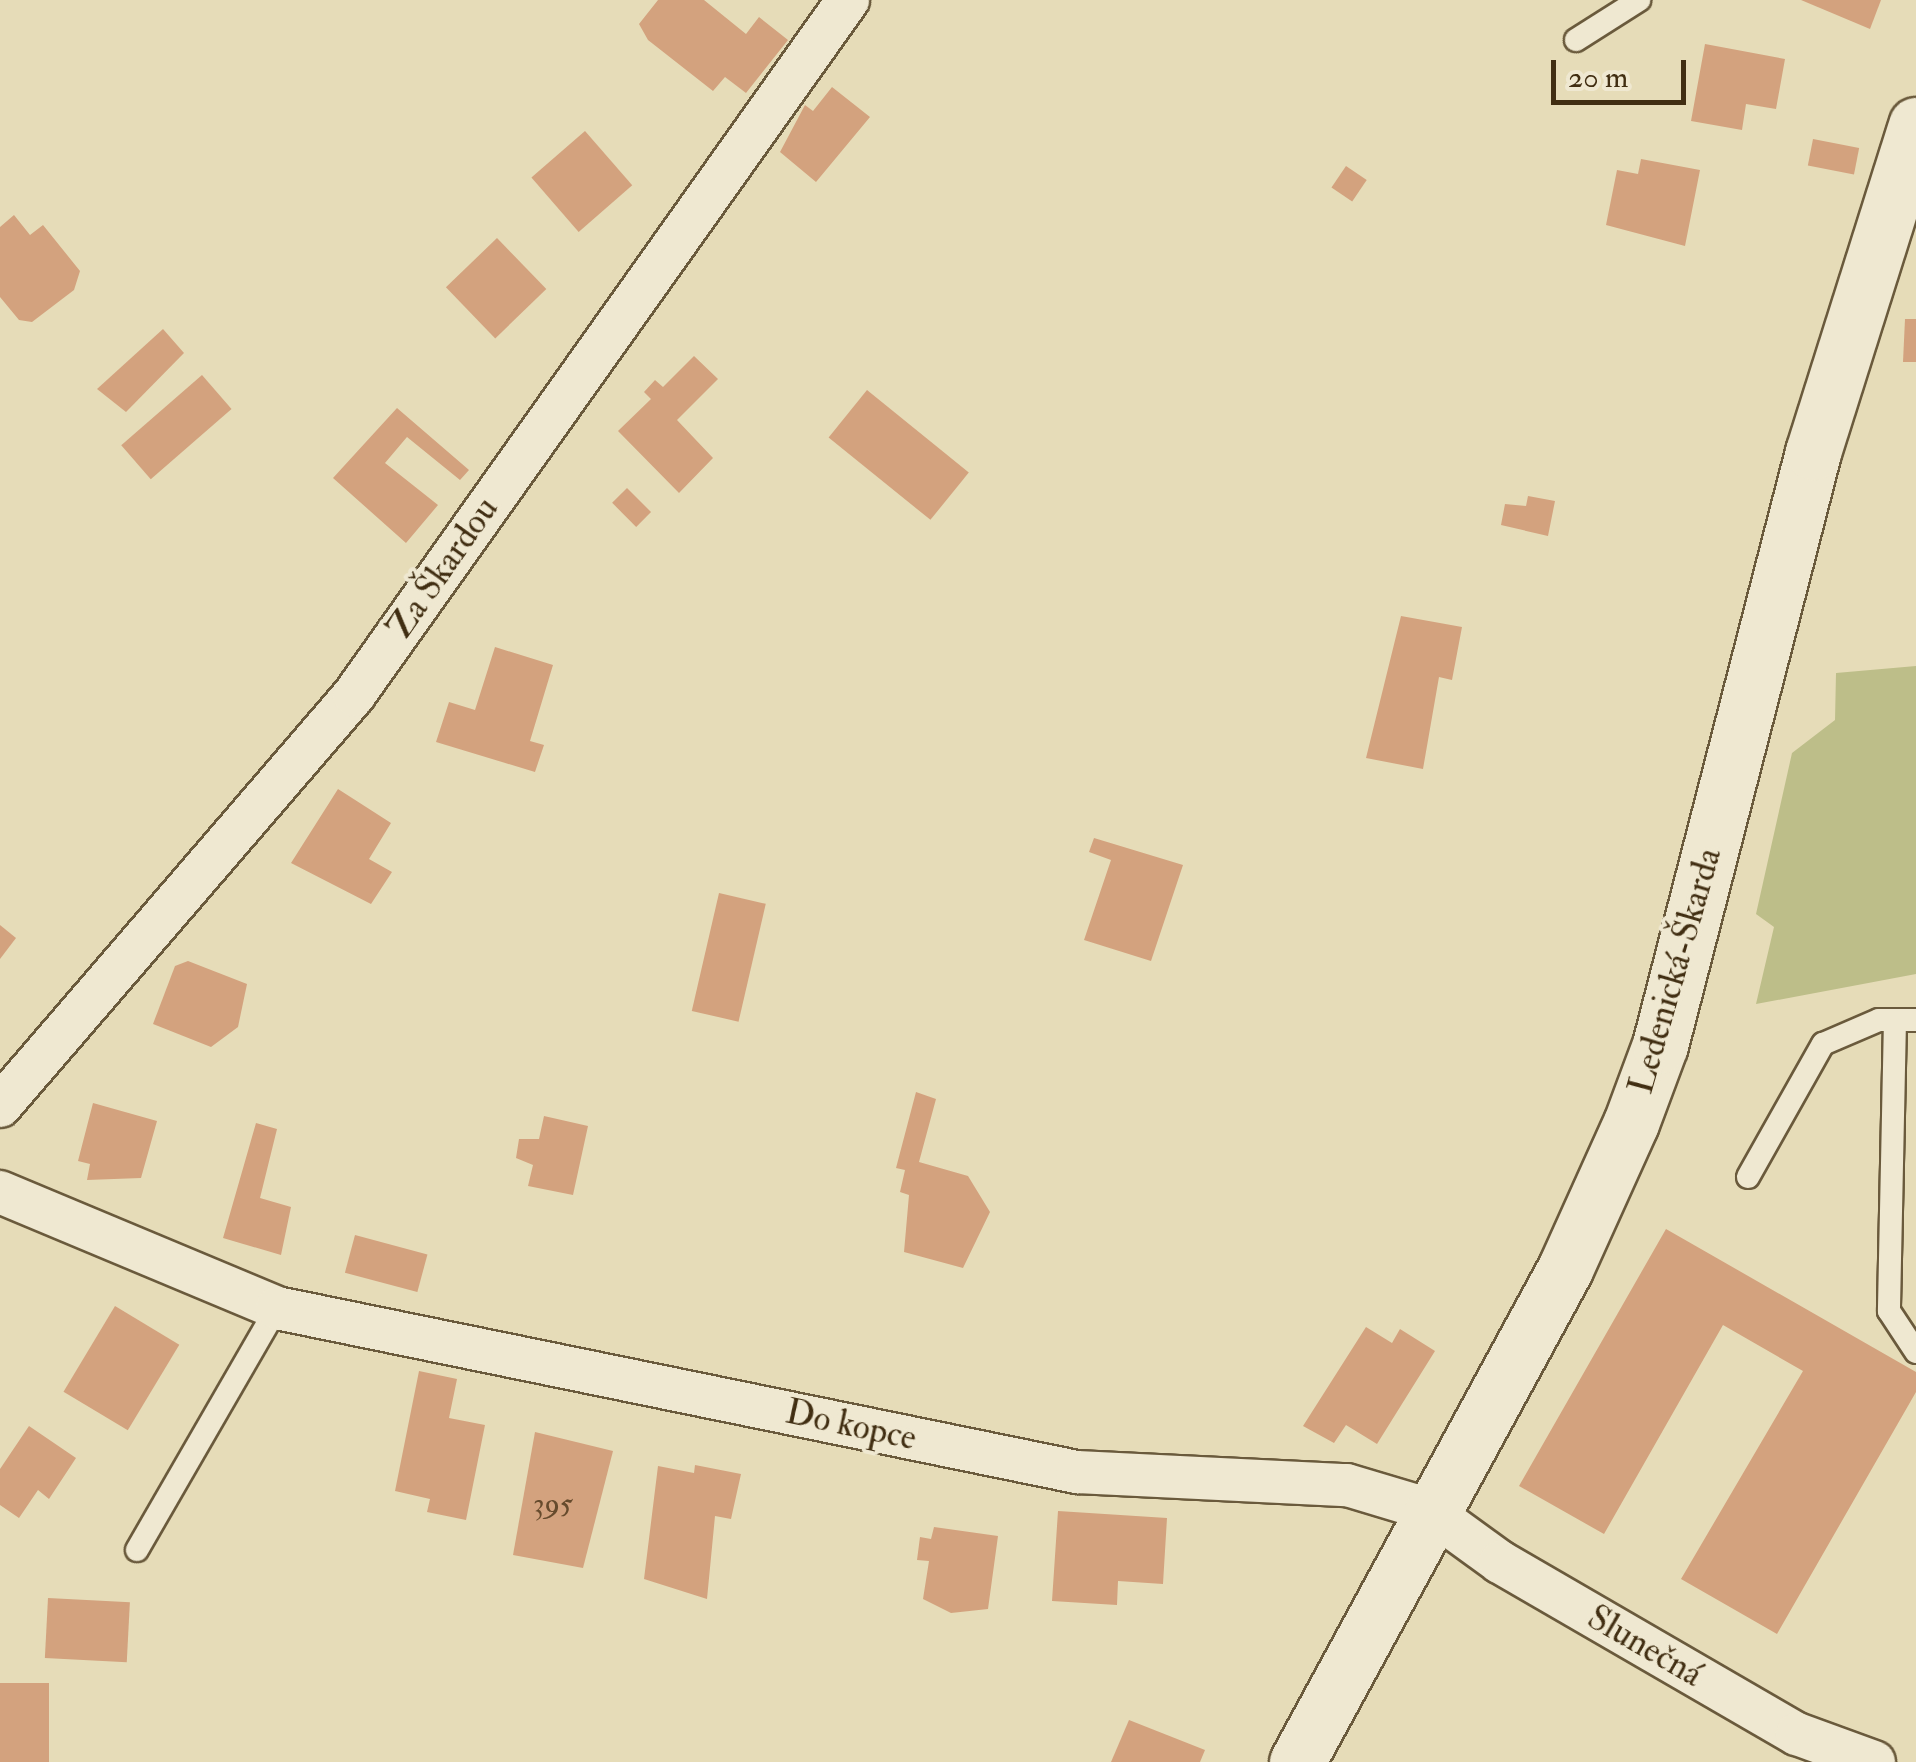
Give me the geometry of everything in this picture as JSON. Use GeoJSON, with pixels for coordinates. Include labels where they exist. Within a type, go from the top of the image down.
{"type":"FeatureCollection","features":[{"type":"Feature","properties":{"kind":"main road","name":"Ledenická-Škarda"},"geometry":{"type":"LineString","coordinates":[[1297,1762],[1426,1509],[1565,1268],[1660,1045],[1813,452],[1916,125]]}},
{"type":"Feature","properties":{"kind":"street","name":"Za Škardou"},"geometry":{"type":"LineString","coordinates":[[0,1106],[354,696],[848,0]]}},
{"type":"Feature","properties":{"kind":"street","name":"Do kopce"},"geometry":{"type":"LineString","coordinates":[[0,1192],[278,1308],[1077,1472],[1348,1485],[1426,1509]]}},
{"type":"Feature","properties":{"kind":"street","name":"Slunečná"},"geometry":{"type":"LineString","coordinates":[[1426,1509],[1500,1562],[1797,1734],[1874,1762]]}},
{"type":"Feature","properties":{"kind":"lane"},"geometry":{"type":"LineString","coordinates":[[1576,40],[1639,0]]}},
{"type":"Feature","properties":{"kind":"lane"},"geometry":{"type":"LineString","coordinates":[[1748,1177],[1823,1044],[1906,1020],[1890,1311],[1916,1352]]}},
{"type":"Feature","properties":{"kind":"lane"},"geometry":{"type":"LineString","coordinates":[[138,1550],[278,1308]]}},
{"type":"Feature","properties":{"kind":"green space"},"geometry":{"type":"Polygon","coordinates":[[[1916,666],[1916,974],[1756,1004],[1774,927],[1756,914],[1792,753],[1835,720],[1836,673],[1916,666]]]}},
{"type":"Feature","properties":{"kind":"building"},"geometry":{"type":"Polygon","coordinates":[[[658,0],[704,0],[746,34],[759,17],[788,40],[746,93],[725,77],[713,91],[648,40],[639,24],[658,0]]]}},
{"type":"Feature","properties":{"kind":"building"},"geometry":{"type":"Polygon","coordinates":[[[1801,0],[1881,0],[1870,29],[1801,0]]]}},
{"type":"Feature","properties":{"kind":"building"},"geometry":{"type":"Polygon","coordinates":[[[1705,44],[1785,59],[1776,109],[1746,104],[1742,130],[1691,121],[1705,44]]]}},
{"type":"Feature","properties":{"kind":"building"},"geometry":{"type":"Polygon","coordinates":[[[832,87],[870,117],[816,182],[780,152],[805,105],[813,111],[832,87]]]}},
{"type":"Feature","properties":{"kind":"building"},"geometry":{"type":"Polygon","coordinates":[[[585,131],[632,185],[579,232],[531,178],[585,131]]]}},
{"type":"Feature","properties":{"kind":"building"},"geometry":{"type":"Polygon","coordinates":[[[1813,139],[1859,148],[1854,174],[1808,166],[1813,139]]]}},
{"type":"Feature","properties":{"kind":"building"},"geometry":{"type":"Polygon","coordinates":[[[1641,159],[1700,170],[1685,246],[1606,225],[1617,170],[1638,174],[1641,159]]]}},
{"type":"Feature","properties":{"kind":"building"},"geometry":{"type":"Polygon","coordinates":[[[1346,166],[1367,180],[1352,202],[1331,188],[1346,166]]]}},
{"type":"Feature","properties":{"kind":"building"},"geometry":{"type":"Polygon","coordinates":[[[14,215],[30,235],[43,225],[80,271],[74,290],[32,322],[19,320],[0,297],[0,227],[14,215]]]}},
{"type":"Feature","properties":{"kind":"building"},"geometry":{"type":"Polygon","coordinates":[[[497,238],[546,289],[495,338],[446,287],[497,238]]]}},
{"type":"Feature","properties":{"kind":"building"},"geometry":{"type":"Polygon","coordinates":[[[1905,319],[1916,319],[1916,362],[1903,362],[1905,319]]]}},
{"type":"Feature","properties":{"kind":"building"},"geometry":{"type":"Polygon","coordinates":[[[163,329],[184,353],[126,412],[97,389],[163,329]]]}},
{"type":"Feature","properties":{"kind":"building"},"geometry":{"type":"Polygon","coordinates":[[[694,356],[718,379],[677,420],[713,458],[679,493],[618,431],[651,399],[644,392],[655,380],[663,387],[694,356]]]}},
{"type":"Feature","properties":{"kind":"building"},"geometry":{"type":"Polygon","coordinates":[[[202,375],[232,409],[151,479],[121,445],[202,375]]]}},
{"type":"Feature","properties":{"kind":"building"},"geometry":{"type":"Polygon","coordinates":[[[867,390],[969,472],[930,520],[829,437],[867,390]]]}},
{"type":"Feature","properties":{"kind":"building"},"geometry":{"type":"Polygon","coordinates":[[[397,408],[469,470],[460,480],[407,437],[385,463],[438,505],[406,543],[333,478],[397,408]]]}},
{"type":"Feature","properties":{"kind":"building"},"geometry":{"type":"Polygon","coordinates":[[[627,488],[651,512],[636,527],[612,503],[627,488]]]}},
{"type":"Feature","properties":{"kind":"building"},"geometry":{"type":"Polygon","coordinates":[[[1528,496],[1555,501],[1548,536],[1501,525],[1505,504],[1526,506],[1528,496]]]}},
{"type":"Feature","properties":{"kind":"building"},"geometry":{"type":"Polygon","coordinates":[[[1401,616],[1462,627],[1452,680],[1439,677],[1423,769],[1366,758],[1401,616]]]}},
{"type":"Feature","properties":{"kind":"building"},"geometry":{"type":"Polygon","coordinates":[[[495,647],[553,665],[530,741],[544,745],[535,772],[436,742],[449,702],[475,710],[495,647]]]}},
{"type":"Feature","properties":{"kind":"building"},"geometry":{"type":"Polygon","coordinates":[[[338,789],[391,823],[369,859],[392,872],[371,904],[291,863],[338,789]]]}},
{"type":"Feature","properties":{"kind":"building"},"geometry":{"type":"Polygon","coordinates":[[[1094,838],[1183,865],[1151,961],[1084,940],[1111,860],[1089,852],[1094,838]]]}},
{"type":"Feature","properties":{"kind":"building"},"geometry":{"type":"Polygon","coordinates":[[[719,893],[766,904],[739,1022],[692,1011],[719,893]]]}},
{"type":"Feature","properties":{"kind":"building"},"geometry":{"type":"Polygon","coordinates":[[[0,925],[16,938],[0,959],[0,925]]]}},
{"type":"Feature","properties":{"kind":"building"},"geometry":{"type":"Polygon","coordinates":[[[188,961],[247,984],[238,1027],[211,1047],[153,1024],[175,966],[188,961]]]}},
{"type":"Feature","properties":{"kind":"building"},"geometry":{"type":"Polygon","coordinates":[[[916,1092],[936,1099],[919,1162],[968,1176],[990,1212],[963,1268],[904,1252],[909,1195],[900,1192],[905,1170],[896,1168],[916,1092]]]}},
{"type":"Feature","properties":{"kind":"building"},"geometry":{"type":"Polygon","coordinates":[[[93,1103],[157,1121],[141,1178],[87,1180],[90,1164],[78,1161],[93,1103]]]}},
{"type":"Feature","properties":{"kind":"building"},"geometry":{"type":"Polygon","coordinates":[[[544,1116],[588,1126],[573,1195],[528,1186],[533,1165],[516,1158],[519,1139],[539,1139],[544,1116]]]}},
{"type":"Feature","properties":{"kind":"building"},"geometry":{"type":"Polygon","coordinates":[[[256,1123],[277,1129],[260,1198],[291,1207],[281,1255],[223,1238],[256,1123]]]}},
{"type":"Feature","properties":{"kind":"building"},"geometry":{"type":"Polygon","coordinates":[[[1666,1229],[1916,1372],[1916,1392],[1777,1634],[1681,1579],[1803,1371],[1723,1325],[1604,1534],[1519,1486],[1666,1229]]]}},
{"type":"Feature","properties":{"kind":"building"},"geometry":{"type":"Polygon","coordinates":[[[355,1235],[427,1254],[417,1292],[345,1273],[355,1235]]]}},
{"type":"Feature","properties":{"kind":"building"},"geometry":{"type":"Polygon","coordinates":[[[115,1306],[179,1345],[128,1430],[63,1392],[115,1306]]]}},
{"type":"Feature","properties":{"kind":"building"},"geometry":{"type":"Polygon","coordinates":[[[1366,1327],[1392,1343],[1400,1329],[1435,1351],[1377,1444],[1346,1425],[1334,1443],[1303,1426],[1366,1327]]]}},
{"type":"Feature","properties":{"kind":"building"},"geometry":{"type":"Polygon","coordinates":[[[419,1371],[457,1379],[449,1418],[485,1425],[466,1520],[427,1512],[430,1499],[395,1491],[419,1371]]]}},
{"type":"Feature","properties":{"kind":"building"},"geometry":{"type":"Polygon","coordinates":[[[29,1426],[76,1458],[49,1499],[38,1490],[19,1518],[0,1505],[0,1469],[29,1426]]]}},
{"type":"Feature","properties":{"kind":"building"},"geometry":{"type":"Polygon","coordinates":[[[535,1432],[613,1451],[583,1568],[513,1555],[535,1432]]]}},
{"type":"Feature","properties":{"kind":"building"},"geometry":{"type":"Polygon","coordinates":[[[695,1465],[741,1474],[731,1519],[715,1516],[707,1599],[644,1579],[658,1466],[694,1473],[695,1465]]]}},
{"type":"Feature","properties":{"kind":"building"},"geometry":{"type":"Polygon","coordinates":[[[1058,1511],[1167,1518],[1163,1584],[1118,1581],[1117,1605],[1052,1601],[1058,1511]]]}},
{"type":"Feature","properties":{"kind":"building"},"geometry":{"type":"Polygon","coordinates":[[[934,1527],[998,1536],[988,1609],[951,1613],[923,1599],[929,1561],[917,1560],[920,1537],[931,1539],[934,1527]]]}},
{"type":"Feature","properties":{"kind":"building"},"geometry":{"type":"Polygon","coordinates":[[[48,1598],[130,1602],[127,1662],[45,1658],[48,1598]]]}},
{"type":"Feature","properties":{"kind":"building"},"geometry":{"type":"Polygon","coordinates":[[[0,1683],[49,1683],[49,1762],[0,1762],[0,1683]]]}},
{"type":"Feature","properties":{"kind":"building"},"geometry":{"type":"Polygon","coordinates":[[[1129,1720],[1205,1750],[1200,1762],[1111,1762],[1129,1720]]]}}]}
